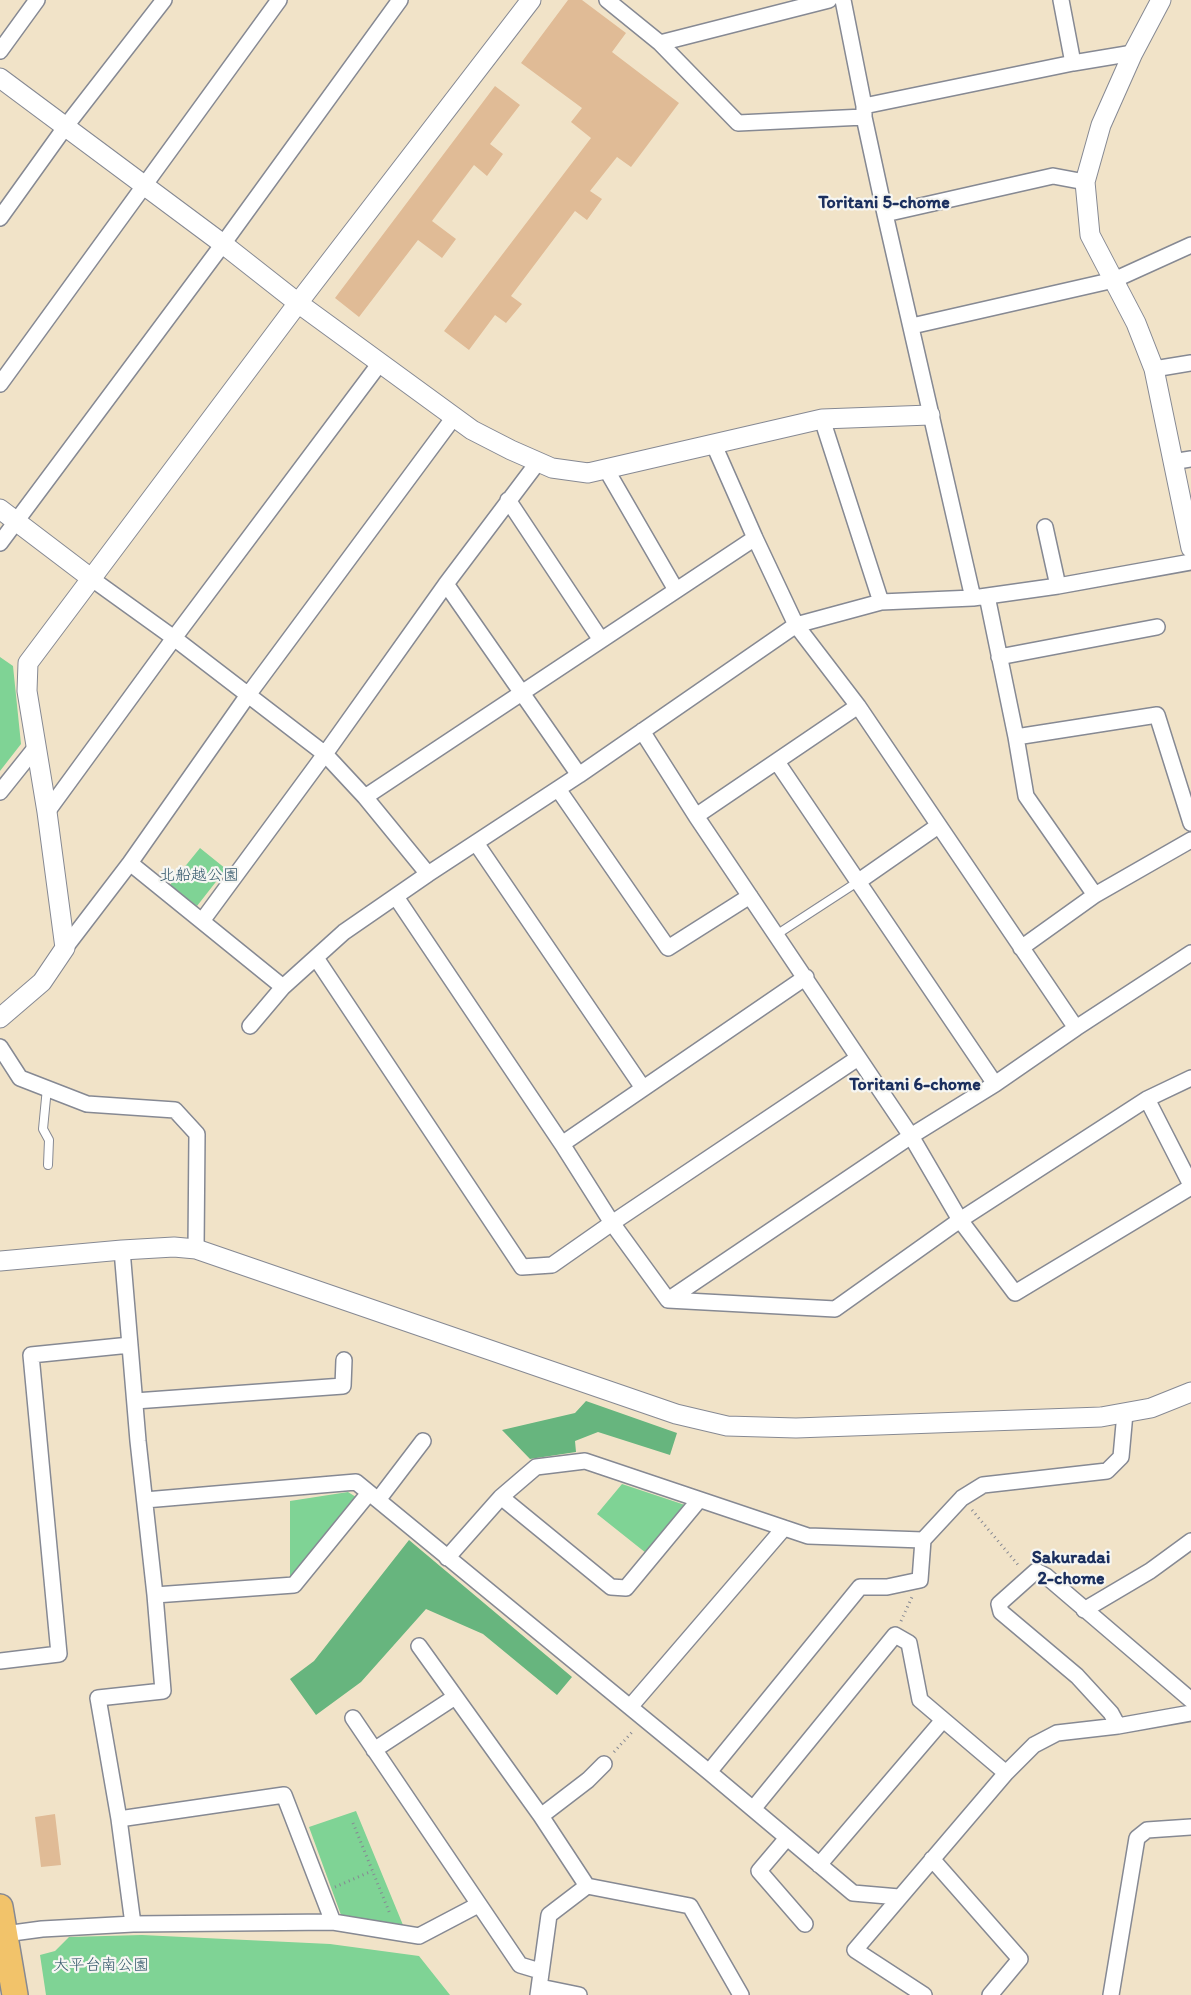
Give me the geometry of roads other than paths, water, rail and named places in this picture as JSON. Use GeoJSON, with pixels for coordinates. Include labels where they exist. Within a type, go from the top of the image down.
{"type":"FeatureCollection","features":[{"type":"Feature","properties":{"kind":"highway"},"geometry":{"type":"LineString","coordinates":[[0,1907],[15,1995]]}},
{"type":"Feature","properties":{"kind":"street"},"geometry":{"type":"LineString","coordinates":[[0,51],[37,0]]}},
{"type":"Feature","properties":{"kind":"street"},"geometry":{"type":"LineString","coordinates":[[0,218],[66,126],[164,0]]}},
{"type":"Feature","properties":{"kind":"street"},"geometry":{"type":"LineString","coordinates":[[0,384],[279,0]]}},
{"type":"Feature","properties":{"kind":"street"},"geometry":{"type":"LineString","coordinates":[[0,542],[223,244],[400,0]]}},
{"type":"Feature","properties":{"kind":"street"},"geometry":{"type":"LineString","coordinates":[[65,948],[47,812],[27,691],[28,663],[298,303],[531,0]]}},
{"type":"Feature","properties":{"kind":"street"},"geometry":{"type":"LineString","coordinates":[[660,43],[828,0]]}},
{"type":"Feature","properties":{"kind":"street"},"geometry":{"type":"LineString","coordinates":[[843,0],[885,214],[912,326],[930,414],[980,597],[999,657],[1026,796],[1095,895]]}},
{"type":"Feature","properties":{"kind":"street"},"geometry":{"type":"LineString","coordinates":[[1061,0],[1073,63]]}},
{"type":"Feature","properties":{"kind":"street"},"geometry":{"type":"LineString","coordinates":[[1161,0],[1133,53],[1101,125],[1085,182],[1090,235],[1136,323],[1154,369],[1191,548]]}},
{"type":"Feature","properties":{"kind":"street"},"geometry":{"type":"LineString","coordinates":[[612,2],[660,43],[738,124],[864,112],[1073,63],[1133,53]]}},
{"type":"Feature","properties":{"kind":"street"},"geometry":{"type":"LineString","coordinates":[[0,78],[223,244],[298,303],[472,430],[552,468],[588,473],[822,419],[930,414]]}},
{"type":"Feature","properties":{"kind":"street"},"geometry":{"type":"LineString","coordinates":[[885,214],[1053,176],[1085,182]]}},
{"type":"Feature","properties":{"kind":"street"},"geometry":{"type":"LineString","coordinates":[[912,326],[1114,280],[1191,245]]}},
{"type":"Feature","properties":{"kind":"street"},"geometry":{"type":"LineString","coordinates":[[1154,369],[1191,362]]}},
{"type":"Feature","properties":{"kind":"street"},"geometry":{"type":"LineString","coordinates":[[47,812],[174,638],[380,363]]}},
{"type":"Feature","properties":{"kind":"street"},"geometry":{"type":"LineString","coordinates":[[0,1018],[42,982],[65,948],[130,863],[248,695],[454,417]]}},
{"type":"Feature","properties":{"kind":"street"},"geometry":{"type":"LineString","coordinates":[[822,419],[881,602]]}},
{"type":"Feature","properties":{"kind":"street"},"geometry":{"type":"LineString","coordinates":[[714,445],[796,625],[858,706],[1020,948],[1076,1028]]}},
{"type":"Feature","properties":{"kind":"street"},"geometry":{"type":"LineString","coordinates":[[1172,462],[1191,459]]}},
{"type":"Feature","properties":{"kind":"street"},"geometry":{"type":"LineString","coordinates":[[202,920],[325,754],[446,584],[538,462]]}},
{"type":"Feature","properties":{"kind":"street"},"geometry":{"type":"LineString","coordinates":[[606,469],[676,590]]}},
{"type":"Feature","properties":{"kind":"street"},"geometry":{"type":"LineString","coordinates":[[508,500],[601,640]]}},
{"type":"Feature","properties":{"kind":"street"},"geometry":{"type":"LineString","coordinates":[[0,509],[174,638],[325,754],[366,796],[428,874]]}},
{"type":"Feature","properties":{"kind":"street"},"geometry":{"type":"LineString","coordinates":[[1046,527],[1058,586]]}},
{"type":"Feature","properties":{"kind":"street"},"geometry":{"type":"LineString","coordinates":[[366,796],[755,538]]}},
{"type":"Feature","properties":{"kind":"street"},"geometry":{"type":"LineString","coordinates":[[250,1026],[283,987],[344,932],[428,874],[579,775],[796,625],[881,602],[980,597],[1058,586],[1191,562]]}},
{"type":"Feature","properties":{"kind":"street"},"geometry":{"type":"LineString","coordinates":[[446,584],[579,775]]}},
{"type":"Feature","properties":{"kind":"street"},"geometry":{"type":"LineString","coordinates":[[999,657],[1157,627]]}},
{"type":"Feature","properties":{"kind":"street"},"geometry":{"type":"LineString","coordinates":[[696,816],[858,706]]}},
{"type":"Feature","properties":{"kind":"street"},"geometry":{"type":"LineString","coordinates":[[1016,737],[1157,715],[1191,823]]}},
{"type":"Feature","properties":{"kind":"street"},"geometry":{"type":"LineString","coordinates":[[642,731],[696,816],[912,1136],[960,1220],[1016,1293],[1191,1186],[1147,1100]]}},
{"type":"Feature","properties":{"kind":"street"},"geometry":{"type":"LineString","coordinates":[[0,792],[36,747]]}},
{"type":"Feature","properties":{"kind":"street"},"geometry":{"type":"LineString","coordinates":[[777,762],[995,1084]]}},
{"type":"Feature","properties":{"kind":"street"},"geometry":{"type":"LineString","coordinates":[[558,789],[668,948],[750,896]]}},
{"type":"Feature","properties":{"kind":"street"},"geometry":{"type":"LineString","coordinates":[[859,881],[938,826]]}},
{"type":"Feature","properties":{"kind":"street"},"geometry":{"type":"LineString","coordinates":[[1020,948],[1095,895],[1191,840]]}},
{"type":"Feature","properties":{"kind":"street"},"geometry":{"type":"LineString","coordinates":[[476,843],[643,1088]]}},
{"type":"Feature","properties":{"kind":"street"},"geometry":{"type":"LineString","coordinates":[[130,863],[283,987]]}},
{"type":"Feature","properties":{"kind":"street"},"geometry":{"type":"LineString","coordinates":[[396,897],[562,1144],[612,1223],[668,1300]]}},
{"type":"Feature","properties":{"kind":"street"},"geometry":{"type":"LineString","coordinates":[[668,1300],[912,1136],[995,1084],[1076,1028],[1191,953]]}},
{"type":"Feature","properties":{"kind":"street"},"geometry":{"type":"LineString","coordinates":[[316,958],[522,1267],[552,1265],[858,1058]]}},
{"type":"Feature","properties":{"kind":"street"},"geometry":{"type":"LineString","coordinates":[[562,1144],[806,977]]}},
{"type":"Feature","properties":{"kind":"street"},"geometry":{"type":"LineString","coordinates":[[0,1046],[20,1078],[87,1104],[175,1110],[197,1134],[196,1249]]}},
{"type":"Feature","properties":{"kind":"street"},"geometry":{"type":"LineString","coordinates":[[668,1300],[835,1309],[960,1220],[1147,1100],[1191,1078]]}},
{"type":"Feature","properties":{"kind":"street"},"geometry":{"type":"LineString","coordinates":[[0,1261],[122,1250],[174,1247],[196,1249],[676,1414],[727,1426],[796,1428],[1102,1417],[1151,1408],[1191,1392]]}},
{"type":"Feature","properties":{"kind":"street"},"geometry":{"type":"LineString","coordinates":[[122,1250],[163,1690],[98,1698],[119,1819],[133,1924]]}},
{"type":"Feature","properties":{"kind":"street"},"geometry":{"type":"LineString","coordinates":[[0,1661],[59,1654],[31,1354],[130,1345]]}},
{"type":"Feature","properties":{"kind":"street"},"geometry":{"type":"LineString","coordinates":[[135,1402],[343,1386],[344,1360]]}},
{"type":"Feature","properties":{"kind":"street"},"geometry":{"type":"LineString","coordinates":[[710,1772],[860,1587],[887,1587],[920,1580],[923,1540],[962,1498],[983,1485],[1107,1471],[1121,1457],[1125,1414]]}},
{"type":"Feature","properties":{"kind":"street"},"geometry":{"type":"LineString","coordinates":[[155,1595],[294,1585],[423,1441]]}},
{"type":"Feature","properties":{"kind":"street"},"geometry":{"type":"LineString","coordinates":[[447,1558],[501,1497],[536,1467],[585,1462],[808,1536],[923,1540]]}},
{"type":"Feature","properties":{"kind":"street"},"geometry":{"type":"LineString","coordinates":[[145,1500],[356,1482],[710,1772],[853,1893],[899,1897]]}},
{"type":"Feature","properties":{"kind":"street"},"geometry":{"type":"LineString","coordinates":[[501,1497],[611,1587],[626,1588],[699,1500]]}},
{"type":"Feature","properties":{"kind":"street"},"geometry":{"type":"LineString","coordinates":[[630,1707],[784,1528]]}},
{"type":"Feature","properties":{"kind":"street"},"geometry":{"type":"LineString","coordinates":[[1084,1610],[1188,1548]]}},
{"type":"Feature","properties":{"kind":"street"},"geometry":{"type":"LineString","coordinates":[[1118,1726],[1111,1713],[1077,1676],[1001,1612],[1000,1604],[1028,1576],[1036,1571],[1046,1576],[1191,1700]]}},
{"type":"Feature","properties":{"kind":"street"},"geometry":{"type":"LineString","coordinates":[[753,1808],[895,1635],[909,1643],[920,1700],[1006,1773]]}},
{"type":"Feature","properties":{"kind":"street"},"geometry":{"type":"LineString","coordinates":[[419,1646],[541,1816],[587,1886],[690,1906],[741,1995]]}},
{"type":"Feature","properties":{"kind":"street"},"geometry":{"type":"LineString","coordinates":[[374,1750],[455,1697]]}},
{"type":"Feature","properties":{"kind":"street"},"geometry":{"type":"LineString","coordinates":[[924,1995],[855,1950],[1006,1773],[1034,1745],[1056,1733],[1118,1726],[1191,1713]]}},
{"type":"Feature","properties":{"kind":"street"},"geometry":{"type":"LineString","coordinates":[[353,1718],[520,1965],[540,1971]]}},
{"type":"Feature","properties":{"kind":"street"},"geometry":{"type":"LineString","coordinates":[[819,1866],[942,1720]]}},
{"type":"Feature","properties":{"kind":"street"},"geometry":{"type":"LineString","coordinates":[[541,1816],[588,1780],[604,1764]]}},
{"type":"Feature","properties":{"kind":"street"},"geometry":{"type":"LineString","coordinates":[[119,1819],[284,1794],[333,1922]]}},
{"type":"Feature","properties":{"kind":"street"},"geometry":{"type":"LineString","coordinates":[[1111,1995],[1137,1838],[1147,1830],[1191,1827]]}},
{"type":"Feature","properties":{"kind":"street"},"geometry":{"type":"LineString","coordinates":[[787,1838],[759,1871],[805,1924]]}},
{"type":"Feature","properties":{"kind":"street"},"geometry":{"type":"LineString","coordinates":[[932,1858],[1020,1960],[990,1995]]}},
{"type":"Feature","properties":{"kind":"street"},"geometry":{"type":"LineString","coordinates":[[579,1995],[539,1991],[540,1971],[548,1915],[587,1886]]}},
{"type":"Feature","properties":{"kind":"street"},"geometry":{"type":"LineString","coordinates":[[5,1934],[42,1929],[133,1924],[333,1922],[419,1936],[478,1905]]}},
{"type":"Feature","properties":{"kind":"lane"},"geometry":{"type":"LineString","coordinates":[[776,935],[859,881]]}},
{"type":"Feature","properties":{"kind":"lane"},"geometry":{"type":"LineString","coordinates":[[46,1088],[44,1129],[50,1140],[48,1166]]}},
{"type":"Feature","properties":{"kind":"district","name":"Toritani 5-chome"},"geometry":{"type":"Point","coordinates":[884,203]}},
{"type":"Feature","properties":{"kind":"district","name":"Toritani 6-chome"},"geometry":{"type":"Point","coordinates":[915,1085]}},
{"type":"Feature","properties":{"kind":"district","name":"Sakuradai 2-chome"},"geometry":{"type":"Point","coordinates":[1071,1568]}},
{"type":"Feature","properties":{"kind":"park label","name":"北船越公園"},"geometry":{"type":"Point","coordinates":[199,876]}},
{"type":"Feature","properties":{"kind":"park label","name":"大平台南公園"},"geometry":{"type":"Point","coordinates":[101,1966]}}]}
